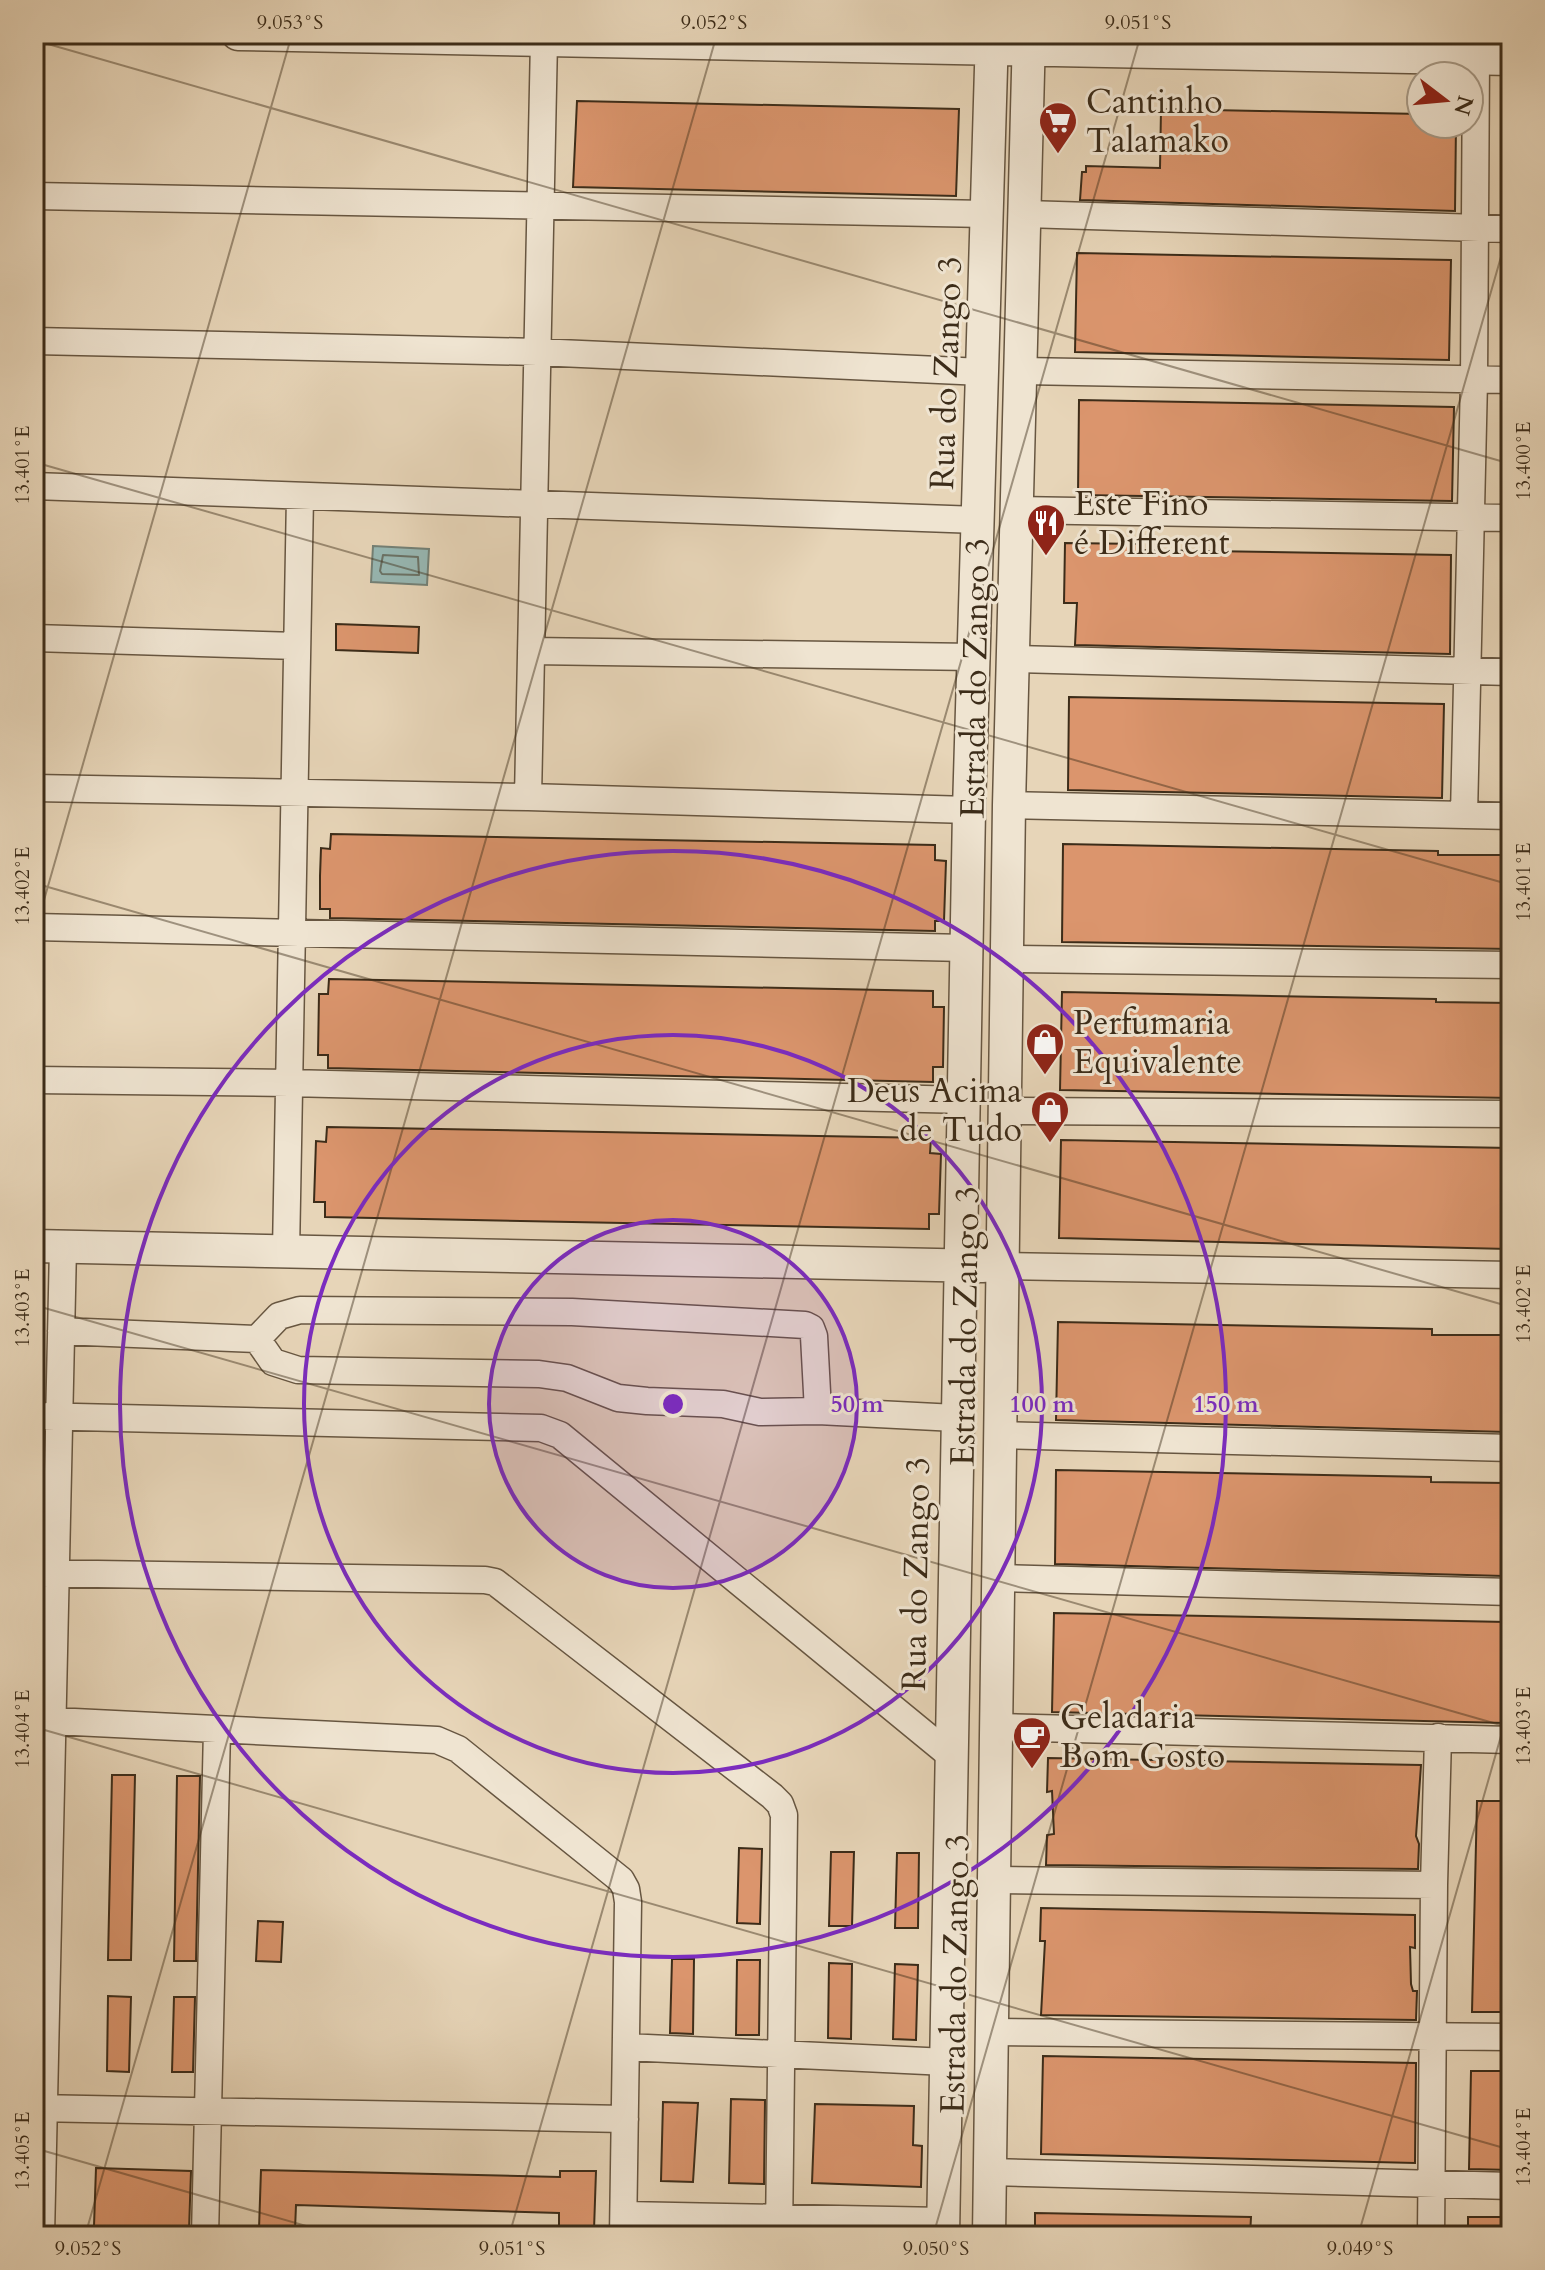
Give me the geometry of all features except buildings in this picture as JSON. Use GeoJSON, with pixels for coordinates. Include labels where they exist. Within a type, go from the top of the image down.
{"type":"FeatureCollection","features":[{"type":"Feature","properties":{"kind":"street"},"geometry":{"type":"LineString","coordinates":[[238,34],[544,40],[992,41],[1511,59]]}},
{"type":"Feature","properties":{"kind":"street"},"geometry":{"type":"LineString","coordinates":[[528,797],[544,40]]}},
{"type":"Feature","properties":{"kind":"street","name":"Rua do Zango 3"},"geometry":{"type":"LineString","coordinates":[[943,2229],[969,810],[992,41]]}},
{"type":"Feature","properties":{"kind":"street","name":"Estrada do Zango 3"},"geometry":{"type":"LineString","coordinates":[[989,2236],[1009,805],[1029,42]]}},
{"type":"Feature","properties":{"kind":"street"},"geometry":{"type":"LineString","coordinates":[[1464,815],[1474,380],[1476,58]]}},
{"type":"Feature","properties":{"kind":"street"},"geometry":{"type":"LineString","coordinates":[[34,196],[987,214]]}},
{"type":"Feature","properties":{"kind":"street"},"geometry":{"type":"LineString","coordinates":[[1025,214],[1511,229]]}},
{"type":"Feature","properties":{"kind":"street"},"geometry":{"type":"LineString","coordinates":[[34,341],[537,352],[983,372]]}},
{"type":"Feature","properties":{"kind":"street"},"geometry":{"type":"LineString","coordinates":[[1022,371],[1511,380]]}},
{"type":"Feature","properties":{"kind":"street"},"geometry":{"type":"LineString","coordinates":[[34,486],[978,520]]}},
{"type":"Feature","properties":{"kind":"street"},"geometry":{"type":"LineString","coordinates":[[286,1252],[300,496]]}},
{"type":"Feature","properties":{"kind":"street"},"geometry":{"type":"LineString","coordinates":[[1016,510],[1511,518]]}},
{"type":"Feature","properties":{"kind":"street"},"geometry":{"type":"LineString","coordinates":[[34,638],[297,646]]}},
{"type":"Feature","properties":{"kind":"street"},"geometry":{"type":"LineString","coordinates":[[531,651],[975,657]]}},
{"type":"Feature","properties":{"kind":"street"},"geometry":{"type":"LineString","coordinates":[[1013,659],[1511,672]]}},
{"type":"Feature","properties":{"kind":"street"},"geometry":{"type":"LineString","coordinates":[[34,788],[528,797],[969,810]]}},
{"type":"Feature","properties":{"kind":"street"},"geometry":{"type":"LineString","coordinates":[[1009,805],[1511,816]]}},
{"type":"Feature","properties":{"kind":"street"},"geometry":{"type":"LineString","coordinates":[[34,927],[966,948]]}},
{"type":"Feature","properties":{"kind":"street"},"geometry":{"type":"LineString","coordinates":[[1007,959],[1511,965]]}},
{"type":"Feature","properties":{"kind":"street"},"geometry":{"type":"LineString","coordinates":[[34,1080],[289,1083],[965,1100]]}},
{"type":"Feature","properties":{"kind":"street"},"geometry":{"type":"LineString","coordinates":[[1005,1111],[1511,1114]]}},
{"type":"Feature","properties":{"kind":"street"},"geometry":{"type":"LineString","coordinates":[[41,2236],[39,2108],[47,1416],[61,1331],[49,1246],[1511,1275]]}},
{"type":"Feature","properties":{"kind":"street"},"geometry":{"type":"LineString","coordinates":[[61,1331],[257,1339],[279,1316],[300,1310],[572,1312],[805,1325],[811,1328],[814,1336],[818,1411]]}},
{"type":"Feature","properties":{"kind":"street"},"geometry":{"type":"LineString","coordinates":[[257,1339],[273,1362],[298,1370],[539,1374],[567,1378],[618,1398],[723,1404],[760,1412],[818,1411],[956,1418]]}},
{"type":"Feature","properties":{"kind":"street"},"geometry":{"type":"LineString","coordinates":[[47,1416],[550,1430],[560,1435],[950,1755]]}},
{"type":"Feature","properties":{"kind":"street"},"geometry":{"type":"LineString","coordinates":[[1000,1435],[1511,1448]]}},
{"type":"Feature","properties":{"kind":"street"},"geometry":{"type":"LineString","coordinates":[[45,1573],[485,1580],[504,1587],[780,1804],[784,1815],[779,2227]]}},
{"type":"Feature","properties":{"kind":"street"},"geometry":{"type":"LineString","coordinates":[[998,1578],[1511,1592]]}},
{"type":"Feature","properties":{"kind":"street"},"geometry":{"type":"LineString","coordinates":[[43,1721],[437,1740],[458,1749],[621,1880],[626,1889],[623,2225],[943,2229]]}},
{"type":"Feature","properties":{"kind":"street"},"geometry":{"type":"LineString","coordinates":[[996,1727],[1511,1740]]}},
{"type":"Feature","properties":{"kind":"street"},"geometry":{"type":"LineString","coordinates":[[205,2236],[217,1730]]}},
{"type":"Feature","properties":{"kind":"street"},"geometry":{"type":"LineString","coordinates":[[1431,2236],[1438,1737]]}},
{"type":"Feature","properties":{"kind":"street"},"geometry":{"type":"LineString","coordinates":[[993,1880],[1434,1885]]}},
{"type":"Feature","properties":{"kind":"street"},"geometry":{"type":"LineString","coordinates":[[991,2032],[1511,2037]]}},
{"type":"Feature","properties":{"kind":"street"},"geometry":{"type":"LineString","coordinates":[[626,2047],[947,2062]]}},
{"type":"Feature","properties":{"kind":"street"},"geometry":{"type":"LineString","coordinates":[[39,2108],[625,2119]]}},
{"type":"Feature","properties":{"kind":"street"},"geometry":{"type":"LineString","coordinates":[[989,2172],[1511,2186]]}},
{"type":"Feature","properties":{"kind":"water"},"geometry":{"type":"Polygon","coordinates":[[[373,546],[429,549],[427,585],[371,582],[373,546]]]}},
{"type":"Feature","properties":{"kind":"place","name":"Cantinho Talamako"},"geometry":{"type":"Point","coordinates":[1058,155]}},
{"type":"Feature","properties":{"kind":"place","name":"Este Fino é Different"},"geometry":{"type":"Point","coordinates":[1046,557]}},
{"type":"Feature","properties":{"kind":"place","name":"Perfumaria Equivalente"},"geometry":{"type":"Point","coordinates":[1045,1076]}},
{"type":"Feature","properties":{"kind":"place","name":"Deus Acima de Tudo"},"geometry":{"type":"Point","coordinates":[1050,1144]}},
{"type":"Feature","properties":{"kind":"place","name":"Geladaria Bom Gosto"},"geometry":{"type":"Point","coordinates":[1032,1770]}}]}
